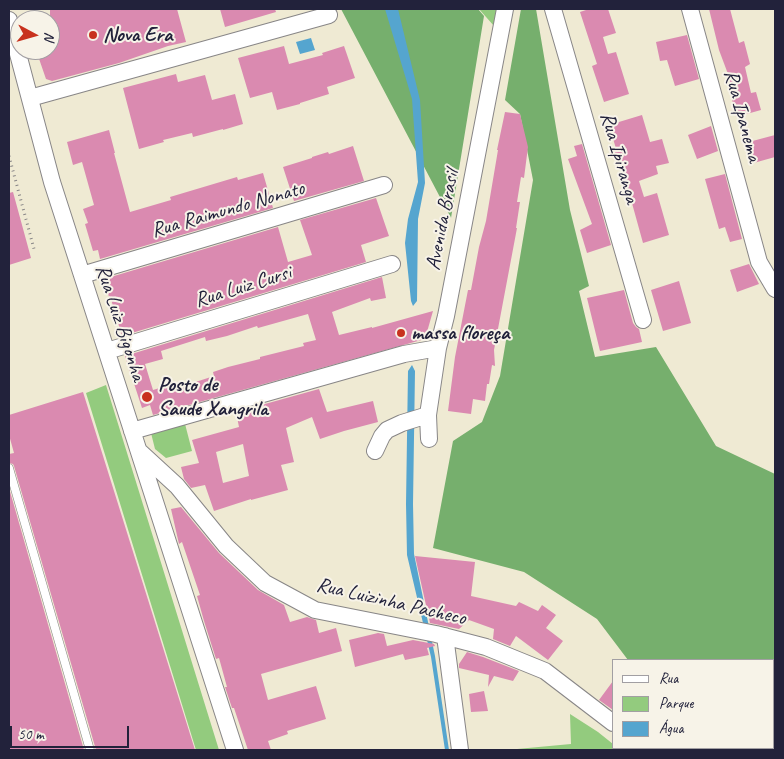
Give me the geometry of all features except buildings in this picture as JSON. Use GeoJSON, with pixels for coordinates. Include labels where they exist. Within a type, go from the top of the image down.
{"type":"FeatureCollection","features":[{"type":"Feature","properties":{"kind":"street","name":"Avenida Brasil"},"geometry":{"type":"LineString","coordinates":[[429,439],[424,416],[446,316],[505,9]]}},
{"type":"Feature","properties":{"kind":"street","name":"Rua Ipiranga"},"geometry":{"type":"LineString","coordinates":[[553,9],[644,320]]}},
{"type":"Feature","properties":{"kind":"street","name":"Rua Ipanema"},"geometry":{"type":"LineString","coordinates":[[690,9],[759,262],[775,289]]}},
{"type":"Feature","properties":{"kind":"street"},"geometry":{"type":"LineString","coordinates":[[30,98],[329,15]]}},
{"type":"Feature","properties":{"kind":"street","name":"Rua Luiz Bigonha"},"geometry":{"type":"LineString","coordinates":[[9,20],[52,182],[235,750]]}},
{"type":"Feature","properties":{"kind":"street","name":"Rua Raimundo Nonato"},"geometry":{"type":"LineString","coordinates":[[82,275],[384,186]]}},
{"type":"Feature","properties":{"kind":"street","name":"Rua Luiz Cursi"},"geometry":{"type":"LineString","coordinates":[[107,351],[392,264]]}},
{"type":"Feature","properties":{"kind":"street"},"geometry":{"type":"LineString","coordinates":[[132,431],[404,354],[438,348]]}},
{"type":"Feature","properties":{"kind":"street"},"geometry":{"type":"LineString","coordinates":[[374,451],[387,430],[424,416]]}},
{"type":"Feature","properties":{"kind":"street","name":"Rua Luizinha Pacheco"},"geometry":{"type":"LineString","coordinates":[[139,451],[176,486],[226,546],[265,584],[315,610],[445,636],[486,647],[546,671],[612,722]]}},
{"type":"Feature","properties":{"kind":"street"},"geometry":{"type":"LineString","coordinates":[[445,636],[460,750]]}},
{"type":"Feature","properties":{"kind":"lane"},"geometry":{"type":"LineString","coordinates":[[9,468],[90,750]]}},
{"type":"Feature","properties":{"kind":"path"},"geometry":{"type":"LineString","coordinates":[[9,156],[34,249]]}},
{"type":"Feature","properties":{"kind":"green space"},"geometry":{"type":"Polygon","coordinates":[[[341,9],[478,9],[484,16],[451,218],[341,9]]]}},
{"type":"Feature","properties":{"kind":"green space"},"geometry":{"type":"Polygon","coordinates":[[[479,9],[498,9],[494,26],[479,9]]]}},
{"type":"Feature","properties":{"kind":"green space"},"geometry":{"type":"Polygon","coordinates":[[[521,9],[536,9],[570,210],[589,286],[579,291],[595,357],[656,347],[716,446],[775,474],[775,683],[774,659],[627,659],[597,619],[524,572],[433,548],[453,441],[482,422],[500,376],[533,180],[520,114],[505,100],[521,9]]]}},
{"type":"Feature","properties":{"kind":"green space"},"geometry":{"type":"Polygon","coordinates":[[[106,385],[219,750],[196,750],[86,393],[106,385]]]}},
{"type":"Feature","properties":{"kind":"green space"},"geometry":{"type":"Polygon","coordinates":[[[184,420],[192,451],[166,458],[155,449],[150,429],[184,420]]]}},
{"type":"Feature","properties":{"kind":"green space"},"geometry":{"type":"Polygon","coordinates":[[[570,714],[612,743],[612,749],[621,750],[517,750],[517,749],[571,744],[570,714]]]}},
{"type":"Feature","properties":{"kind":"water"},"geometry":{"type":"Polygon","coordinates":[[[385,9],[398,9],[420,100],[425,183],[418,219],[417,301],[413,306],[405,243],[408,219],[418,182],[412,99],[385,9]]]}},
{"type":"Feature","properties":{"kind":"water"},"geometry":{"type":"Polygon","coordinates":[[[311,38],[315,50],[300,54],[296,42],[311,38]]]}},
{"type":"Feature","properties":{"kind":"water"},"geometry":{"type":"Polygon","coordinates":[[[412,365],[415,371],[414,554],[435,656],[449,750],[445,750],[431,657],[407,555],[408,371],[412,365]]]}},
{"type":"Feature","properties":{"kind":"place","name":"Nova Era"},"geometry":{"type":"Point","coordinates":[93,35]}},
{"type":"Feature","properties":{"kind":"place","name":"massa floreça"},"geometry":{"type":"Point","coordinates":[401,333]}},
{"type":"Feature","properties":{"kind":"place","name":"Posto de Saude Xangrila"},"geometry":{"type":"Point","coordinates":[147,397]}}]}
